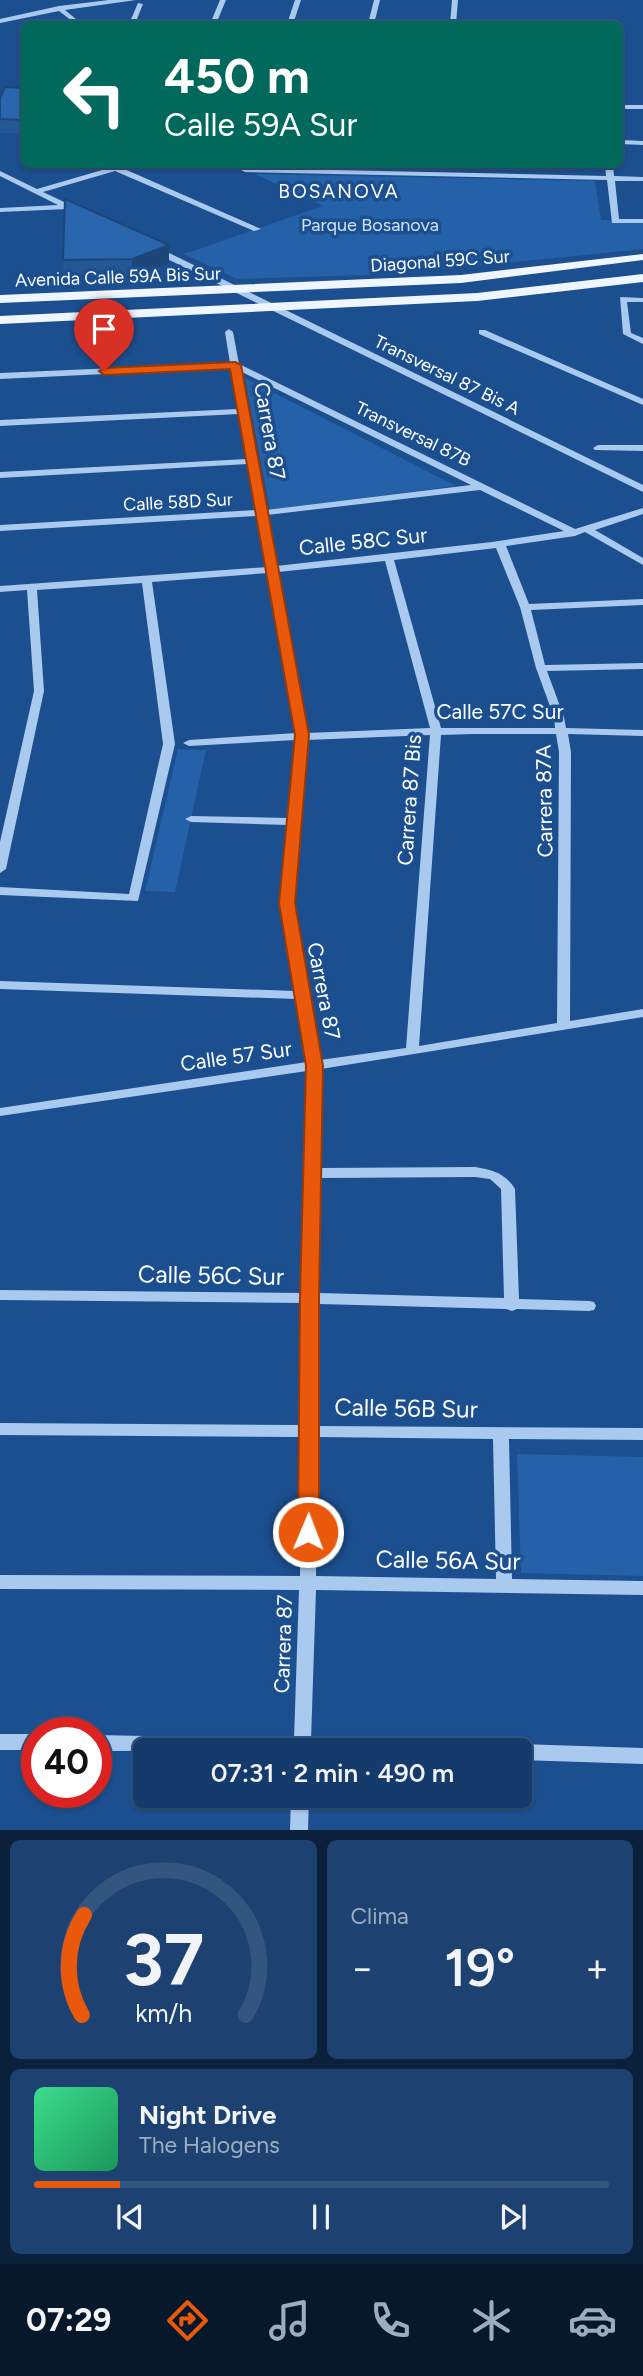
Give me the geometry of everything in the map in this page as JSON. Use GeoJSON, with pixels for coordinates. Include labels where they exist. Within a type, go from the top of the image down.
{"type":"FeatureCollection","features":[{"type":"Feature","properties":{"kind":"main road","name":"Diagonal 59C Sur"},"geometry":{"type":"LineString","coordinates":[[237,289],[461,279],[643,257]]}},
{"type":"Feature","properties":{"kind":"main road","name":"Diagonal 59C Sur"},"geometry":{"type":"LineString","coordinates":[[275,307],[477,298],[643,278]]}},
{"type":"Feature","properties":{"kind":"main road","name":"Avenida Calle 59A Bis Sur"},"geometry":{"type":"LineString","coordinates":[[0,299],[237,289]]}},
{"type":"Feature","properties":{"kind":"main road","name":"Avenida Calle 59A Bis Sur"},"geometry":{"type":"LineString","coordinates":[[0,320],[275,307]]}},
{"type":"Feature","properties":{"kind":"street"},"geometry":{"type":"LineString","coordinates":[[72,0],[83,4]]}},
{"type":"Feature","properties":{"kind":"street"},"geometry":{"type":"LineString","coordinates":[[214,21],[223,0]]}},
{"type":"Feature","properties":{"kind":"street"},"geometry":{"type":"LineString","coordinates":[[291,21],[298,0]]}},
{"type":"Feature","properties":{"kind":"street"},"geometry":{"type":"LineString","coordinates":[[372,21],[377,0]]}},
{"type":"Feature","properties":{"kind":"street"},"geometry":{"type":"LineString","coordinates":[[453,21],[455,0]]}},
{"type":"Feature","properties":{"kind":"street"},"geometry":{"type":"LineString","coordinates":[[0,21],[83,4],[137,2],[133,21]]}},
{"type":"Feature","properties":{"kind":"street"},"geometry":{"type":"LineString","coordinates":[[59,8],[75,21]]}},
{"type":"Feature","properties":{"kind":"street"},"geometry":{"type":"LineString","coordinates":[[623,107],[643,107]]}},
{"type":"Feature","properties":{"kind":"street"},"geometry":{"type":"LineString","coordinates":[[623,142],[643,143]]}},
{"type":"Feature","properties":{"kind":"street"},"geometry":{"type":"LineString","coordinates":[[240,168],[326,168],[423,174],[643,179]]}},
{"type":"Feature","properties":{"kind":"street"},"geometry":{"type":"LineString","coordinates":[[423,168],[423,174]]}},
{"type":"Feature","properties":{"kind":"street"},"geometry":{"type":"LineString","coordinates":[[610,168],[615,221],[643,221]]}},
{"type":"Feature","properties":{"kind":"street"},"geometry":{"type":"LineString","coordinates":[[37,191],[114,169],[257,229]]}},
{"type":"Feature","properties":{"kind":"street"},"geometry":{"type":"LineString","coordinates":[[0,173],[92,218]]}},
{"type":"Feature","properties":{"kind":"street"},"geometry":{"type":"LineString","coordinates":[[0,210],[68,207]]}},
{"type":"Feature","properties":{"kind":"street","name":"Transversal 87 Bis A"},"geometry":{"type":"LineString","coordinates":[[149,246],[643,489]]}},
{"type":"Feature","properties":{"kind":"street"},"geometry":{"type":"LineString","coordinates":[[643,300],[623,299],[628,334],[643,341]]}},
{"type":"Feature","properties":{"kind":"street","name":"Carrera 87"},"geometry":{"type":"LineString","coordinates":[[229,332],[302,735],[287,903],[314,1066],[309,1298],[310,1430],[302,1738]]}},
{"type":"Feature","properties":{"kind":"street"},"geometry":{"type":"LineString","coordinates":[[482,332],[643,402]]}},
{"type":"Feature","properties":{"kind":"street"},"geometry":{"type":"LineString","coordinates":[[0,376],[235,365]]}},
{"type":"Feature","properties":{"kind":"street","name":"Transversal 87B"},"geometry":{"type":"LineString","coordinates":[[235,365],[575,533]]}},
{"type":"Feature","properties":{"kind":"street"},"geometry":{"type":"LineString","coordinates":[[0,423],[243,411]]}},
{"type":"Feature","properties":{"kind":"street"},"geometry":{"type":"LineString","coordinates":[[598,448],[643,448]]}},
{"type":"Feature","properties":{"kind":"street"},"geometry":{"type":"LineString","coordinates":[[0,475],[253,461]]}},
{"type":"Feature","properties":{"kind":"street","name":"Calle 58D Sur"},"geometry":{"type":"LineString","coordinates":[[0,528],[262,513],[482,487]]}},
{"type":"Feature","properties":{"kind":"street","name":"Calle 58C Sur"},"geometry":{"type":"LineString","coordinates":[[0,589],[147,580],[389,558],[575,533],[643,511]]}},
{"type":"Feature","properties":{"kind":"street"},"geometry":{"type":"LineString","coordinates":[[588,530],[643,562]]}},
{"type":"Feature","properties":{"kind":"street","name":"Carrera 87A"},"geometry":{"type":"LineString","coordinates":[[500,544],[525,607],[541,668],[562,730],[565,752],[563,1026]]}},
{"type":"Feature","properties":{"kind":"street","name":"Carrera 87 Bis"},"geometry":{"type":"LineString","coordinates":[[389,558],[436,730],[412,1051]]}},
{"type":"Feature","properties":{"kind":"street"},"geometry":{"type":"LineString","coordinates":[[0,891],[134,898],[169,744],[147,580]]}},
{"type":"Feature","properties":{"kind":"street"},"geometry":{"type":"LineString","coordinates":[[0,869],[34,725],[39,691],[32,587]]}},
{"type":"Feature","properties":{"kind":"street"},"geometry":{"type":"LineString","coordinates":[[525,607],[643,602]]}},
{"type":"Feature","properties":{"kind":"street"},"geometry":{"type":"LineString","coordinates":[[541,668],[643,666]]}},
{"type":"Feature","properties":{"kind":"street","name":"Calle 57C Sur"},"geometry":{"type":"LineString","coordinates":[[189,743],[436,730],[643,733]]}},
{"type":"Feature","properties":{"kind":"street"},"geometry":{"type":"LineString","coordinates":[[191,818],[293,822]]}},
{"type":"Feature","properties":{"kind":"street"},"geometry":{"type":"LineString","coordinates":[[0,985],[302,995]]}},
{"type":"Feature","properties":{"kind":"street","name":"Calle 57 Sur"},"geometry":{"type":"LineString","coordinates":[[0,1112],[412,1051],[643,1013]]}},
{"type":"Feature","properties":{"kind":"street"},"geometry":{"type":"LineString","coordinates":[[312,1173],[475,1172],[495,1175],[503,1180],[508,1189],[512,1306]]}},
{"type":"Feature","properties":{"kind":"street","name":"Calle 56C Sur"},"geometry":{"type":"LineString","coordinates":[[0,1296],[309,1298],[512,1306],[589,1306]]}},
{"type":"Feature","properties":{"kind":"street","name":"Calle 56B Sur"},"geometry":{"type":"LineString","coordinates":[[0,1429],[643,1434]]}},
{"type":"Feature","properties":{"kind":"street"},"geometry":{"type":"LineString","coordinates":[[501,1432],[504,1585]]}},
{"type":"Feature","properties":{"kind":"street","name":"Calle 56A Sur"},"geometry":{"type":"LineString","coordinates":[[0,1582],[643,1588]]}},
{"type":"Feature","properties":{"kind":"street"},"geometry":{"type":"LineString","coordinates":[[0,1742],[21,1742]]}},
{"type":"Feature","properties":{"kind":"street"},"geometry":{"type":"LineString","coordinates":[[112,1743],[133,1744]]}},
{"type":"Feature","properties":{"kind":"street"},"geometry":{"type":"LineString","coordinates":[[532,1752],[643,1756]]}},
{"type":"Feature","properties":{"kind":"street"},"geometry":{"type":"LineString","coordinates":[[299,1830],[300,1808]]}},
{"type":"Feature","properties":{"kind":"green space","name":"Parque Bosanova"},"geometry":{"type":"Polygon","coordinates":[[[255,174],[595,181],[601,220],[643,221],[643,249],[396,274],[237,279],[184,254],[323,206],[255,174]]]}},
{"type":"Feature","properties":{"kind":"green space"},"geometry":{"type":"Polygon","coordinates":[[[245,378],[456,486],[270,510],[245,378]]]}},
{"type":"Feature","properties":{"kind":"green space"},"geometry":{"type":"Polygon","coordinates":[[[178,749],[206,750],[175,892],[145,891],[178,749]]]}},
{"type":"Feature","properties":{"kind":"green space"},"geometry":{"type":"Polygon","coordinates":[[[517,1454],[643,1457],[643,1576],[521,1573],[517,1454]]]}},
{"type":"Feature","properties":{"kind":"building"},"geometry":{"type":"Polygon","coordinates":[[[5,87],[21,88],[21,120],[0,119],[0,98],[5,87]]]}},
{"type":"Feature","properties":{"kind":"building"},"geometry":{"type":"Polygon","coordinates":[[[65,199],[169,245],[132,259],[63,260],[65,199]]]}},
{"type":"Feature","properties":{"kind":"district","name":"BOSANOVA"},"geometry":{"type":"Point","coordinates":[339,191]}},
{"type":"Feature","properties":{"kind":"route"},"geometry":{"type":"LineString","coordinates":[[104,371],[235,365],[302,735],[287,903],[314,1066],[308,1532]]}}]}
